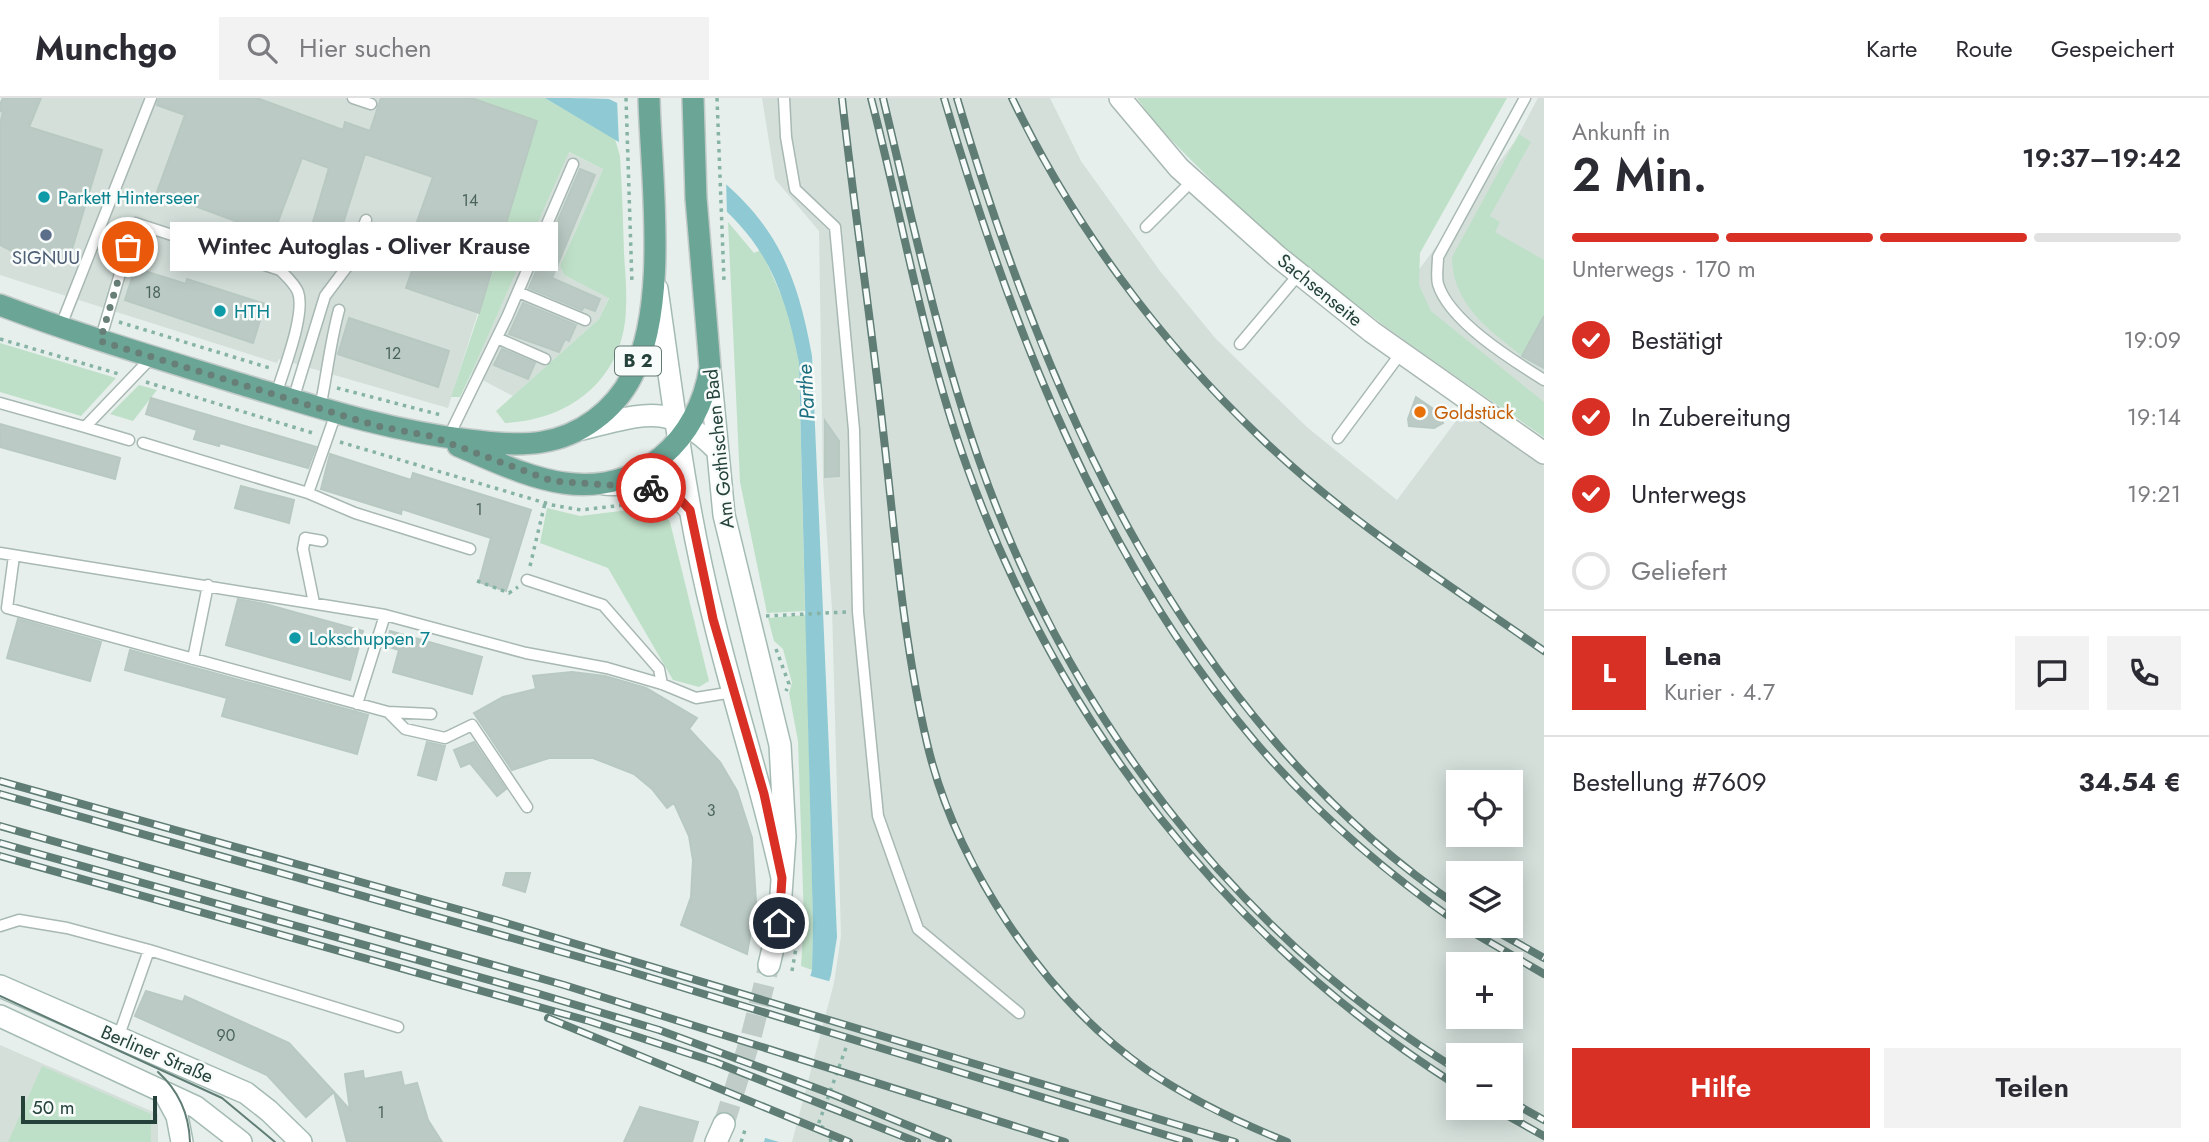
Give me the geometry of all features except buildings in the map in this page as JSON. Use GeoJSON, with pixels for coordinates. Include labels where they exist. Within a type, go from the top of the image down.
{"type":"FeatureCollection","features":[{"type":"Feature","properties":{"kind":"main road","name":"Am Gothischen Bad"},"geometry":{"type":"LineString","coordinates":[[692,98],[696,198],[722,502],[732,554],[780,745],[784,800],[782,878],[779,923],[769,965]]}},
{"type":"Feature","properties":{"kind":"main road","name":"Sachsenseite"},"geometry":{"type":"LineString","coordinates":[[1120,98],[1192,181],[1299,274],[1401,353],[1544,453]]}},
{"type":"Feature","properties":{"kind":"main road","name":"Am Gothischen Bad"},"geometry":{"type":"LineString","coordinates":[[649,107],[655,273],[682,428],[690,510],[733,692],[764,794],[782,878]]}},
{"type":"Feature","properties":{"kind":"main road","name":"B 2"},"geometry":{"type":"LineString","coordinates":[[0,305],[100,341],[377,426],[439,437],[539,443],[581,429],[604,413],[631,378],[644,343],[655,273]]}},
{"type":"Feature","properties":{"kind":"main road","name":"B 2"},"geometry":{"type":"LineString","coordinates":[[0,320],[60,328]]}},
{"type":"Feature","properties":{"kind":"main road","name":"B 2"},"geometry":{"type":"LineString","coordinates":[[439,437],[535,476],[567,484],[598,484],[657,462],[706,393],[710,367]]}},
{"type":"Feature","properties":{"kind":"main road"},"geometry":{"type":"LineString","coordinates":[[581,429],[656,414],[717,450]]}},
{"type":"Feature","properties":{"kind":"main road"},"geometry":{"type":"LineString","coordinates":[[598,484],[661,490],[676,495],[690,510]]}},
{"type":"Feature","properties":{"kind":"main road","name":"Berliner Straße"},"geometry":{"type":"LineString","coordinates":[[0,986],[246,1093],[270,1111],[301,1142]]}},
{"type":"Feature","properties":{"kind":"main road","name":"Berliner Straße"},"geometry":{"type":"LineString","coordinates":[[2,1022],[164,1092],[210,1116],[240,1142]]}},
{"type":"Feature","properties":{"kind":"main road"},"geometry":{"type":"LineString","coordinates":[[164,1092],[177,1116],[182,1142]]}},
{"type":"Feature","properties":{"kind":"lane"},"geometry":{"type":"LineString","coordinates":[[60,328],[151,98]]}},
{"type":"Feature","properties":{"kind":"lane"},"geometry":{"type":"LineString","coordinates":[[353,98],[371,104]]}},
{"type":"Feature","properties":{"kind":"lane"},"geometry":{"type":"LineString","coordinates":[[784,98],[786,137],[795,190],[835,227],[853,430],[858,612],[878,816],[918,929],[1019,1013]]}},
{"type":"Feature","properties":{"kind":"lane"},"geometry":{"type":"LineString","coordinates":[[1525,98],[1438,257],[1437,283],[1449,304],[1468,323],[1514,362],[1544,380]]}},
{"type":"Feature","properties":{"kind":"lane"},"geometry":{"type":"LineString","coordinates":[[439,437],[497,338],[573,164]]}},
{"type":"Feature","properties":{"kind":"lane"},"geometry":{"type":"LineString","coordinates":[[1146,228],[1192,181]]}},
{"type":"Feature","properties":{"kind":"lane"},"geometry":{"type":"LineString","coordinates":[[285,397],[325,296],[352,260],[366,220]]}},
{"type":"Feature","properties":{"kind":"lane"},"geometry":{"type":"LineString","coordinates":[[100,341],[135,223],[280,270],[292,281],[299,294],[299,315],[285,397]]}},
{"type":"Feature","properties":{"kind":"lane"},"geometry":{"type":"LineString","coordinates":[[1240,344],[1299,274]]}},
{"type":"Feature","properties":{"kind":"lane"},"geometry":{"type":"LineString","coordinates":[[518,292],[586,320]]}},
{"type":"Feature","properties":{"kind":"lane"},"geometry":{"type":"LineString","coordinates":[[308,493],[328,411],[327,351],[339,310]]}},
{"type":"Feature","properties":{"kind":"lane"},"geometry":{"type":"LineString","coordinates":[[497,338],[545,359]]}},
{"type":"Feature","properties":{"kind":"lane"},"geometry":{"type":"LineString","coordinates":[[1338,438],[1401,353]]}},
{"type":"Feature","properties":{"kind":"lane"},"geometry":{"type":"LineString","coordinates":[[85,427],[152,357]]}},
{"type":"Feature","properties":{"kind":"lane"},"geometry":{"type":"LineString","coordinates":[[0,403],[129,440]]}},
{"type":"Feature","properties":{"kind":"lane"},"geometry":{"type":"LineString","coordinates":[[143,443],[308,493],[355,513],[470,549]]}},
{"type":"Feature","properties":{"kind":"lane"},"geometry":{"type":"LineString","coordinates":[[314,603],[303,549],[305,538],[322,541]]}},
{"type":"Feature","properties":{"kind":"lane"},"geometry":{"type":"LineString","coordinates":[[0,554],[385,615],[526,653],[607,668],[662,684],[696,698],[733,692]]}},
{"type":"Feature","properties":{"kind":"lane"},"geometry":{"type":"LineString","coordinates":[[14,556],[7,608],[388,712],[430,714]]}},
{"type":"Feature","properties":{"kind":"lane"},"geometry":{"type":"LineString","coordinates":[[527,580],[603,605],[659,669],[662,684]]}},
{"type":"Feature","properties":{"kind":"lane"},"geometry":{"type":"LineString","coordinates":[[193,659],[208,585]]}},
{"type":"Feature","properties":{"kind":"lane"},"geometry":{"type":"LineString","coordinates":[[357,704],[385,615]]}},
{"type":"Feature","properties":{"kind":"lane"},"geometry":{"type":"LineString","coordinates":[[388,712],[405,729],[445,738],[472,725],[527,807]]}},
{"type":"Feature","properties":{"kind":"lane"},"geometry":{"type":"LineString","coordinates":[[0,916],[67,928],[149,950],[398,1027]]}},
{"type":"Feature","properties":{"kind":"lane"},"geometry":{"type":"LineString","coordinates":[[0,926],[19,920]]}},
{"type":"Feature","properties":{"kind":"lane"},"geometry":{"type":"LineString","coordinates":[[118,1038],[149,950]]}},
{"type":"Feature","properties":{"kind":"path"},"geometry":{"type":"LineString","coordinates":[[717,98],[721,215]]}},
{"type":"Feature","properties":{"kind":"path"},"geometry":{"type":"LineString","coordinates":[[626,99],[633,295]]}},
{"type":"Feature","properties":{"kind":"path"},"geometry":{"type":"LineString","coordinates":[[477,581],[509,593],[527,580],[545,503]]}},
{"type":"Feature","properties":{"kind":"path"},"geometry":{"type":"LineString","coordinates":[[762,617],[832,612]]}},
{"type":"Feature","properties":{"kind":"path"},"geometry":{"type":"LineString","coordinates":[[831,1142],[828,1130],[818,1125],[846,1045]]}},
{"type":"Feature","properties":{"kind":"path"},"geometry":{"type":"LineString","coordinates":[[741,1142],[745,1130]]}},
{"type":"Feature","properties":{"kind":"shaded area"},"geometry":{"type":"Polygon","coordinates":[[[3,98],[545,98],[448,408],[279,359],[277,363],[0,275],[0,104],[3,98]]]}},
{"type":"Feature","properties":{"kind":"shaded area"},"geometry":{"type":"Polygon","coordinates":[[[762,98],[1050,98],[1081,161],[1160,271],[1216,339],[1308,428],[1397,500],[1465,409],[1544,466],[1544,1142],[792,1142],[834,983],[841,936],[832,609],[823,479],[819,231],[775,179],[762,98]]]}},
{"type":"Feature","properties":{"kind":"shaded area"},"geometry":{"type":"Polygon","coordinates":[[[1538,98],[1544,98],[1544,437],[1379,323],[1515,141],[1538,98]]]}},
{"type":"Feature","properties":{"kind":"shaded area"},"geometry":{"type":"Polygon","coordinates":[[[568,152],[603,169],[560,266],[564,275],[609,297],[599,319],[513,396],[471,374],[568,152]]]}},
{"type":"Feature","properties":{"kind":"shaded area"},"geometry":{"type":"Polygon","coordinates":[[[0,1045],[158,1114],[158,1142],[0,1142],[0,1045]]]}},
{"type":"Feature","properties":{"kind":"green space"},"geometry":{"type":"Polygon","coordinates":[[[476,98],[545,98],[615,139],[620,156],[626,300],[623,332],[616,354],[605,374],[590,390],[552,413],[529,420],[505,423],[496,411],[599,319],[609,298],[564,275],[560,266],[603,169],[569,152],[460,397],[451,397],[495,265],[536,121],[476,98]]]}},
{"type":"Feature","properties":{"kind":"green space"},"geometry":{"type":"Polygon","coordinates":[[[1137,98],[1507,98],[1420,253],[1419,285],[1431,311],[1544,402],[1544,437],[1367,313],[1283,246],[1242,211],[1186,155],[1160,128],[1137,98]]]}},
{"type":"Feature","properties":{"kind":"green space"},"geometry":{"type":"Polygon","coordinates":[[[1519,134],[1531,142],[1490,216],[1500,222],[1495,232],[1544,260],[1544,316],[1522,356],[1485,325],[1465,302],[1458,288],[1452,257],[1519,134]]]}},
{"type":"Feature","properties":{"kind":"green space"},"geometry":{"type":"Polygon","coordinates":[[[728,222],[754,253],[761,250],[790,315],[799,363],[805,611],[767,613],[740,482],[728,222]]]}},
{"type":"Feature","properties":{"kind":"green space"},"geometry":{"type":"Polygon","coordinates":[[[0,343],[116,378],[81,416],[0,392],[0,343]]]}},
{"type":"Feature","properties":{"kind":"green space"},"geometry":{"type":"Polygon","coordinates":[[[139,385],[157,390],[133,421],[110,414],[139,385]]]}},
{"type":"Feature","properties":{"kind":"green space"},"geometry":{"type":"Polygon","coordinates":[[[547,508],[580,516],[636,509],[663,512],[670,522],[709,681],[699,687],[673,680],[608,568],[540,543],[547,508]]]}},
{"type":"Feature","properties":{"kind":"green space"},"geometry":{"type":"Polygon","coordinates":[[[806,615],[812,970],[801,966],[804,920],[798,741],[789,693],[792,683],[783,649],[774,641],[768,618],[806,615]]]}},
{"type":"Feature","properties":{"kind":"green space"},"geometry":{"type":"Polygon","coordinates":[[[42,1066],[151,1114],[151,1142],[8,1142],[42,1066]]]}},
{"type":"Feature","properties":{"kind":"water","name":"Parthe"},"geometry":{"type":"Polygon","coordinates":[[[545,98],[609,99],[631,112],[725,184],[748,206],[782,254],[804,317],[812,356],[837,937],[831,975],[781,1142],[764,1142],[812,970],[799,363],[787,313],[770,269],[744,230],[727,212],[706,194],[545,98]]]}},
{"type":"Feature","properties":{"kind":"pier"},"geometry":{"type":"Polygon","coordinates":[[[617,100],[726,177],[727,215],[619,145],[617,100]]]}},
{"type":"Feature","properties":{"kind":"pier"},"geometry":{"type":"Polygon","coordinates":[[[807,975],[832,982],[785,1142],[779,1142],[762,1137],[807,975]]]}},
{"type":"Feature","properties":{"kind":"tunnel"},"geometry":{"type":"LineString","coordinates":[[724,1124],[751,1037],[769,965]]}},
{"type":"Feature","properties":{"kind":"tram line"},"geometry":{"type":"LineString","coordinates":[[0,996],[222,1098],[275,1142]]}},
{"type":"Feature","properties":{"kind":"tram line"},"geometry":{"type":"LineString","coordinates":[[158,1072],[182,1103],[190,1142]]}},
{"type":"Feature","properties":{"kind":"railway"},"geometry":{"type":"LineString","coordinates":[[842,98],[900,587],[912,665],[927,743],[940,789],[959,835],[982,881],[1009,925],[1040,967],[1109,1041],[1147,1070],[1198,1101],[1287,1142]]}},
{"type":"Feature","properties":{"kind":"railway"},"geometry":{"type":"LineString","coordinates":[[871,98],[926,330],[952,422],[1005,561],[1050,652],[1102,737],[1160,818],[1225,894],[1297,964],[1374,1028],[1446,1078]]}},
{"type":"Feature","properties":{"kind":"railway"},"geometry":{"type":"LineString","coordinates":[[883,98],[926,280],[964,416],[1015,552],[1059,641],[1109,726],[1166,807],[1230,882],[1300,951],[1376,1014],[1446,1062]]}},
{"type":"Feature","properties":{"kind":"railway"},"geometry":{"type":"LineString","coordinates":[[944,98],[999,270],[1031,355],[1107,520],[1152,598],[1202,673],[1257,744],[1303,794],[1352,840],[1446,914]]}},
{"type":"Feature","properties":{"kind":"railway"},"geometry":{"type":"LineString","coordinates":[[957,98],[993,213],[1035,327],[1083,439],[1139,547],[1204,650],[1278,745],[1362,831],[1446,897]]}},
{"type":"Feature","properties":{"kind":"railway"},"geometry":{"type":"LineString","coordinates":[[1012,98],[1062,191],[1121,279],[1153,321],[1224,401],[1294,468],[1363,524],[1544,651]]}},
{"type":"Feature","properties":{"kind":"railway"},"geometry":{"type":"LineString","coordinates":[[0,781],[496,920],[1235,1142]]}},
{"type":"Feature","properties":{"kind":"railway"},"geometry":{"type":"LineString","coordinates":[[0,794],[622,969],[1189,1142]]}},
{"type":"Feature","properties":{"kind":"railway"},"geometry":{"type":"LineString","coordinates":[[0,826],[564,985],[1065,1142]]}},
{"type":"Feature","properties":{"kind":"railway"},"geometry":{"type":"LineString","coordinates":[[0,843],[659,1030],[832,1094],[948,1142]]}},
{"type":"Feature","properties":{"kind":"railway"},"geometry":{"type":"LineString","coordinates":[[0,856],[589,1021],[715,1062],[917,1142]]}},
{"type":"Feature","properties":{"kind":"railway"},"geometry":{"type":"LineString","coordinates":[[1482,938],[1544,974]]}},
{"type":"Feature","properties":{"kind":"railway"},"geometry":{"type":"LineString","coordinates":[[1508,938],[1544,958]]}},
{"type":"Feature","properties":{"kind":"railway"},"geometry":{"type":"LineString","coordinates":[[548,1018],[849,1142]]}},
{"type":"Feature","properties":{"kind":"railway"},"geometry":{"type":"LineString","coordinates":[[1523,1108],[1544,1120]]}},
{"type":"Feature","properties":{"kind":"railway"},"geometry":{"type":"LineString","coordinates":[[1515,1120],[1544,1136]]}},
{"type":"Feature","properties":{"kind":"way so far"},"geometry":{"type":"LineString","coordinates":[[128,247],[100,341],[377,426],[430,436],[552,481],[651,488]]}},
{"type":"Feature","properties":{"kind":"place","name":"Parkett Hinterseer"},"geometry":{"type":"Point","coordinates":[44,197]}},
{"type":"Feature","properties":{"kind":"place","name":"SIGNUU"},"geometry":{"type":"Point","coordinates":[46,235]}},
{"type":"Feature","properties":{"kind":"place","name":"Wintec Autoglas - Oliver Krause"},"geometry":{"type":"Point","coordinates":[128,247]}},
{"type":"Feature","properties":{"kind":"place","name":"HTH"},"geometry":{"type":"Point","coordinates":[220,311]}},
{"type":"Feature","properties":{"kind":"place","name":"Goldstück"},"geometry":{"type":"Point","coordinates":[1420,412]}},
{"type":"Feature","properties":{"kind":"place","name":"Lokschuppen 7"},"geometry":{"type":"Point","coordinates":[295,638]}},
{"type":"Feature","properties":{"kind":"route"},"geometry":{"type":"LineString","coordinates":[[651,488],[676,495],[690,510],[713,619],[764,794],[782,878],[779,923]]}}]}
